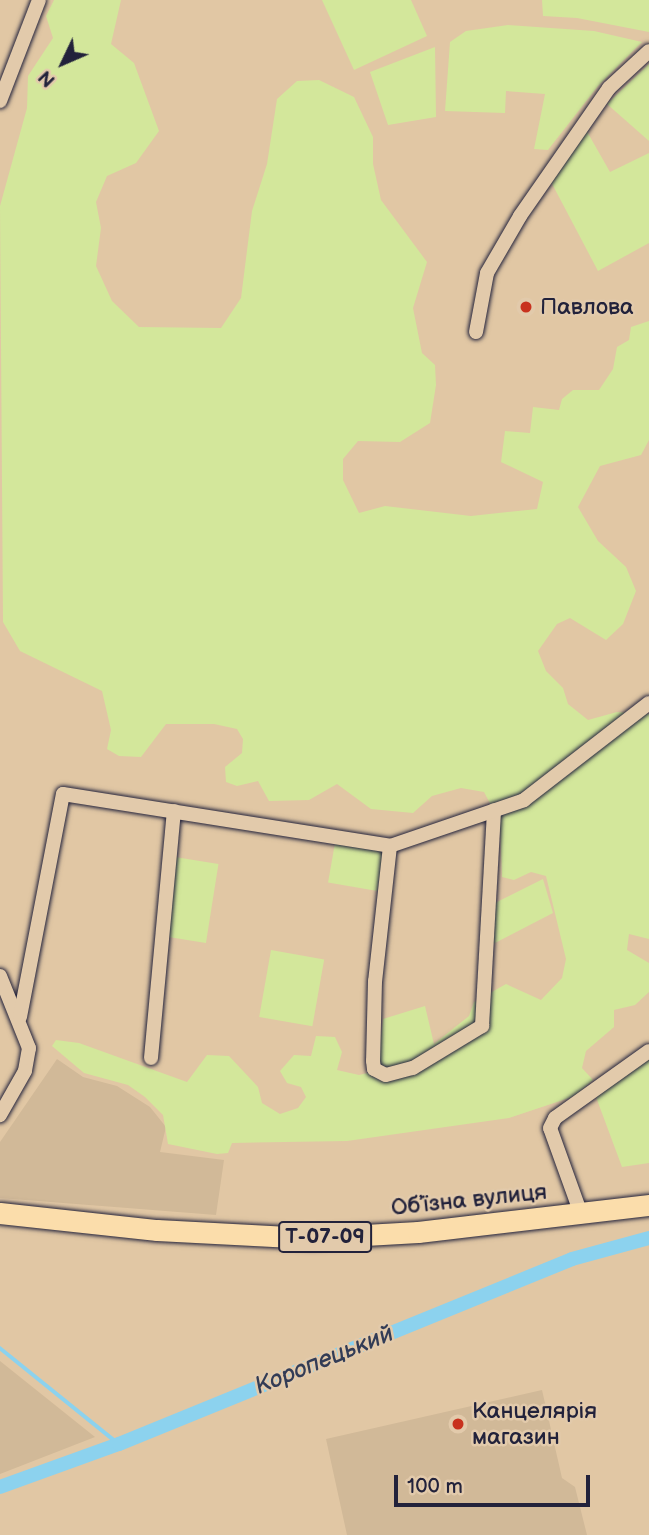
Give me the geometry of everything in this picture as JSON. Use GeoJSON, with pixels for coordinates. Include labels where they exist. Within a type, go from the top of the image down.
{"type":"FeatureCollection","features":[{"type":"Feature","properties":{"kind":"main road","name":"Обʼїзна вулиця"},"geometry":{"type":"LineString","coordinates":[[0,1213],[157,1230],[312,1238],[418,1232],[649,1205]]}},
{"type":"Feature","properties":{"kind":"street"},"geometry":{"type":"LineString","coordinates":[[0,101],[39,0]]}},
{"type":"Feature","properties":{"kind":"street"},"geometry":{"type":"LineString","coordinates":[[475,332],[487,273],[520,216],[609,88],[649,51]]}},
{"type":"Feature","properties":{"kind":"street"},"geometry":{"type":"LineString","coordinates":[[20,1017],[63,794],[390,846],[524,800],[649,703]]}},
{"type":"Feature","properties":{"kind":"street"},"geometry":{"type":"LineString","coordinates":[[390,846],[375,981],[373,1062],[374,1069],[386,1075],[412,1068],[482,1026],[494,810]]}},
{"type":"Feature","properties":{"kind":"street"},"geometry":{"type":"LineString","coordinates":[[151,1058],[174,811]]}},
{"type":"Feature","properties":{"kind":"street"},"geometry":{"type":"LineString","coordinates":[[0,976],[20,1017],[29,1048],[25,1071],[0,1115]]}},
{"type":"Feature","properties":{"kind":"street"},"geometry":{"type":"LineString","coordinates":[[581,1214],[550,1128],[555,1118],[649,1051]]}},
{"type":"Feature","properties":{"kind":"shaded area"},"geometry":{"type":"Polygon","coordinates":[[[57,1059],[83,1077],[117,1086],[150,1107],[166,1127],[160,1152],[224,1160],[216,1215],[0,1198],[0,1142],[57,1059]]]}},
{"type":"Feature","properties":{"kind":"shaded area"},"geometry":{"type":"Polygon","coordinates":[[[0,1361],[95,1437],[0,1474],[0,1361]]]}},
{"type":"Feature","properties":{"kind":"shaded area"},"geometry":{"type":"Polygon","coordinates":[[[542,1390],[562,1478],[575,1487],[587,1535],[347,1535],[326,1439],[542,1390]]]}},
{"type":"Feature","properties":{"kind":"green space"},"geometry":{"type":"Polygon","coordinates":[[[54,0],[121,0],[111,44],[134,63],[159,131],[136,163],[107,176],[96,202],[101,228],[96,266],[112,301],[139,327],[221,328],[241,298],[252,211],[267,164],[277,99],[297,81],[319,80],[354,97],[373,137],[373,164],[381,200],[427,262],[413,308],[422,353],[435,365],[436,385],[430,423],[400,442],[358,441],[343,459],[343,480],[359,513],[385,506],[471,516],[537,509],[543,482],[501,462],[505,431],[530,433],[533,407],[559,410],[562,399],[573,390],[599,390],[613,369],[617,347],[629,340],[631,327],[649,321],[649,440],[641,455],[600,466],[578,507],[598,541],[626,567],[636,591],[623,624],[606,640],[570,618],[557,624],[538,651],[546,671],[563,688],[568,704],[588,720],[617,712],[649,714],[649,939],[629,934],[627,950],[649,963],[649,992],[635,1005],[614,1010],[614,1027],[586,1051],[582,1068],[593,1080],[575,1096],[509,1118],[347,1141],[232,1143],[228,1153],[217,1154],[168,1144],[163,1115],[145,1097],[128,1085],[84,1073],[52,1046],[56,1040],[79,1043],[187,1082],[207,1055],[229,1056],[258,1087],[262,1103],[280,1114],[298,1108],[306,1097],[301,1087],[287,1083],[280,1071],[294,1055],[311,1056],[316,1036],[335,1037],[342,1052],[337,1070],[359,1075],[384,1069],[378,1064],[383,1019],[425,1006],[434,1044],[469,1016],[474,1002],[506,984],[541,1000],[562,978],[566,959],[546,876],[531,872],[514,880],[502,877],[500,822],[484,792],[461,788],[432,796],[413,813],[371,809],[337,784],[309,800],[269,801],[258,781],[237,786],[226,782],[225,767],[242,753],[243,739],[237,729],[214,724],[166,724],[141,757],[119,756],[107,749],[111,730],[102,691],[20,651],[3,622],[0,206],[27,108],[28,76],[53,38],[46,16],[54,0]]]}},
{"type":"Feature","properties":{"kind":"green space"},"geometry":{"type":"Polygon","coordinates":[[[322,0],[411,0],[427,36],[354,70],[322,0]]]}},
{"type":"Feature","properties":{"kind":"green space"},"geometry":{"type":"Polygon","coordinates":[[[542,0],[649,0],[649,32],[577,18],[543,16],[542,0]]]}},
{"type":"Feature","properties":{"kind":"green space"},"geometry":{"type":"Polygon","coordinates":[[[508,25],[594,31],[642,42],[598,86],[548,150],[534,149],[545,94],[506,91],[505,113],[445,111],[450,42],[466,31],[508,25]]]}},
{"type":"Feature","properties":{"kind":"green space"},"geometry":{"type":"Polygon","coordinates":[[[435,47],[436,117],[388,125],[370,72],[435,47]]]}},
{"type":"Feature","properties":{"kind":"green space"},"geometry":{"type":"Polygon","coordinates":[[[649,64],[649,141],[607,104],[649,64]]]}},
{"type":"Feature","properties":{"kind":"green space"},"geometry":{"type":"Polygon","coordinates":[[[585,128],[610,172],[649,153],[649,243],[598,271],[549,178],[585,128]]]}},
{"type":"Feature","properties":{"kind":"green space"},"geometry":{"type":"Polygon","coordinates":[[[335,843],[384,852],[377,891],[328,882],[335,843]]]}},
{"type":"Feature","properties":{"kind":"green space"},"geometry":{"type":"Polygon","coordinates":[[[175,857],[218,864],[206,943],[162,936],[175,857]]]}},
{"type":"Feature","properties":{"kind":"green space"},"geometry":{"type":"Polygon","coordinates":[[[543,879],[553,913],[491,945],[493,904],[543,879]]]}},
{"type":"Feature","properties":{"kind":"green space"},"geometry":{"type":"Polygon","coordinates":[[[271,950],[324,959],[312,1026],[259,1017],[271,950]]]}},
{"type":"Feature","properties":{"kind":"green space"},"geometry":{"type":"Polygon","coordinates":[[[649,1056],[649,1163],[622,1167],[596,1097],[649,1056]]]}},
{"type":"Feature","properties":{"kind":"waterway","name":"Коропецький"},"geometry":{"type":"LineString","coordinates":[[0,1487],[119,1444],[572,1259],[649,1238]]}},
{"type":"Feature","properties":{"kind":"waterway"},"geometry":{"type":"LineString","coordinates":[[0,1348],[119,1444]]}},
{"type":"Feature","properties":{"kind":"place","name":"Павлова"},"geometry":{"type":"Point","coordinates":[526,307]}},
{"type":"Feature","properties":{"kind":"place","name":"Канцелярія магазин"},"geometry":{"type":"Point","coordinates":[458,1424]}}]}
